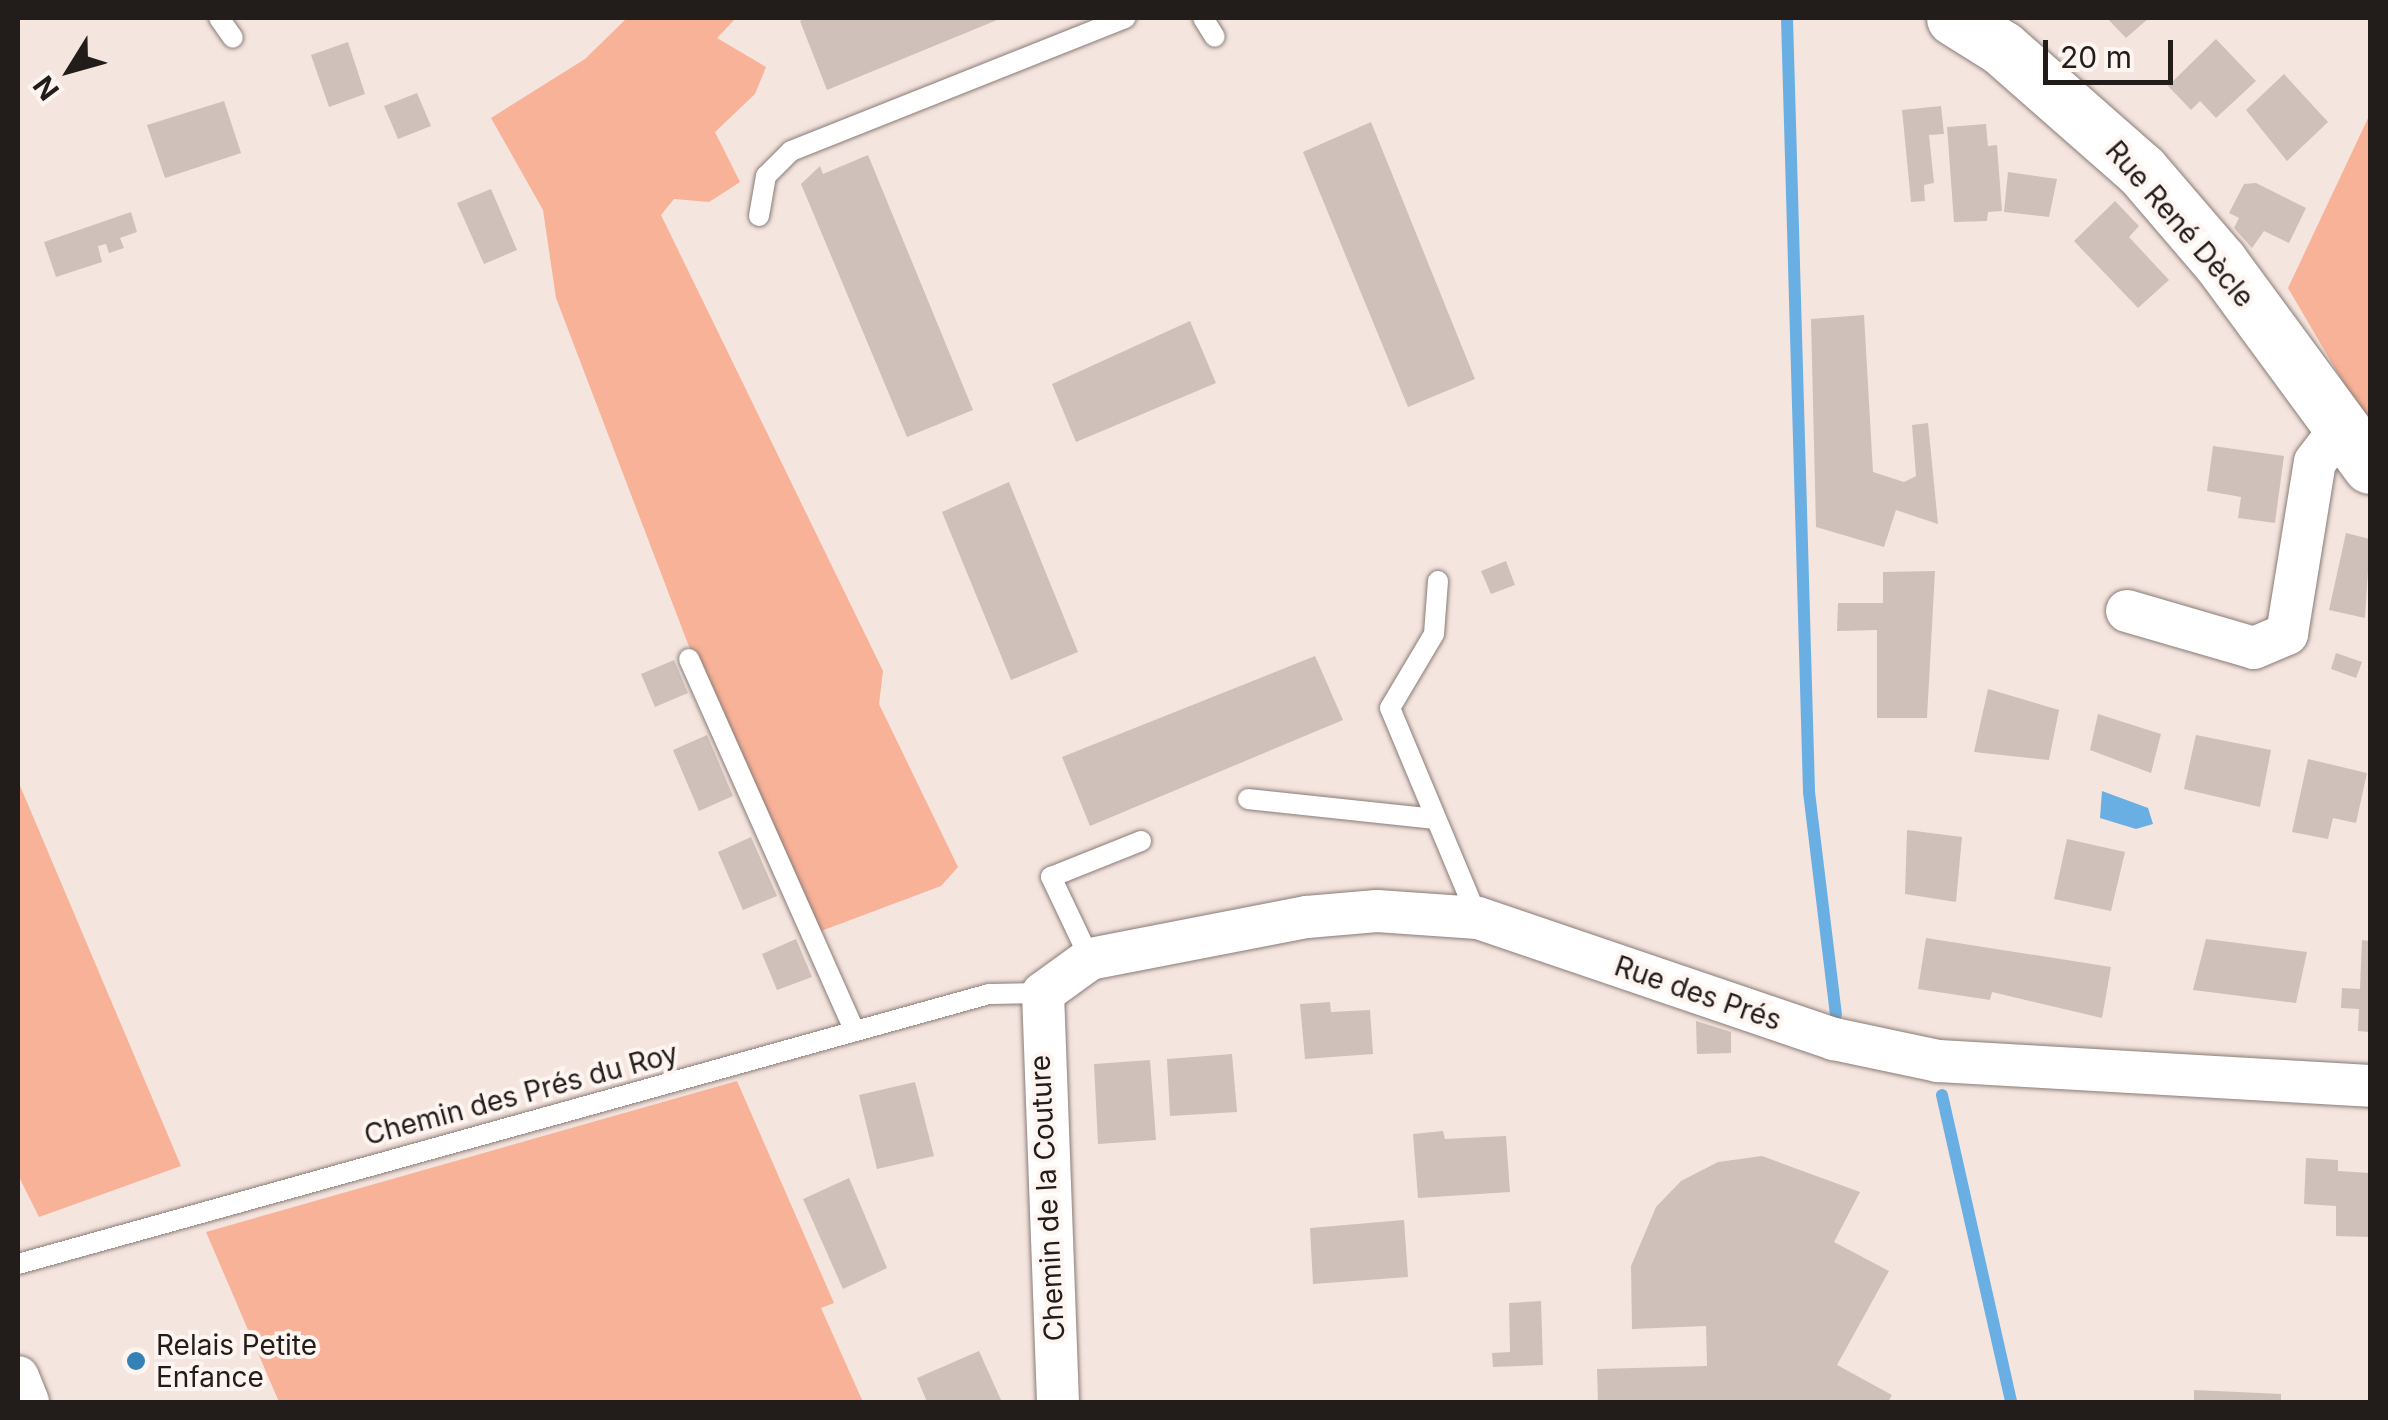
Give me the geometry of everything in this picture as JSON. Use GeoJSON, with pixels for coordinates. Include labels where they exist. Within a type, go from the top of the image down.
{"type":"FeatureCollection","features":[{"type":"Feature","properties":{"kind":"street","name":"Rue René Dècle"},"geometry":{"type":"LineString","coordinates":[[1954,18],[2014,58],[2142,171],[2220,262],[2355,448]]}},
{"type":"Feature","properties":{"kind":"street"},"geometry":{"type":"LineString","coordinates":[[2128,612],[2254,648],[2287,634],[2315,462],[2355,448]]}},
{"type":"Feature","properties":{"kind":"street","name":"Rue des Prés"},"geometry":{"type":"LineString","coordinates":[[1042,993],[1090,958],[1307,918],[1377,911],[1478,918],[1834,1039],[1938,1062],[2370,1086]]}},
{"type":"Feature","properties":{"kind":"street","name":"Chemin de la Couture"},"geometry":{"type":"LineString","coordinates":[[1042,993],[1058,1402]]}},
{"type":"Feature","properties":{"kind":"street"},"geometry":{"type":"LineString","coordinates":[[18,1377],[28,1402]]}},
{"type":"Feature","properties":{"kind":"lane"},"geometry":{"type":"LineString","coordinates":[[218,18],[234,38]]}},
{"type":"Feature","properties":{"kind":"lane"},"geometry":{"type":"LineString","coordinates":[[759,216],[766,176],[792,151],[1126,18]]}},
{"type":"Feature","properties":{"kind":"lane"},"geometry":{"type":"LineString","coordinates":[[1203,18],[1215,38]]}},
{"type":"Feature","properties":{"kind":"lane"},"geometry":{"type":"LineString","coordinates":[[1438,581],[1434,634],[1390,708],[1478,918]]}},
{"type":"Feature","properties":{"kind":"lane"},"geometry":{"type":"LineString","coordinates":[[689,659],[855,1032]]}},
{"type":"Feature","properties":{"kind":"lane"},"geometry":{"type":"LineString","coordinates":[[1248,798],[1435,820]]}},
{"type":"Feature","properties":{"kind":"lane"},"geometry":{"type":"LineString","coordinates":[[1090,958],[1051,876],[1141,841]]}},
{"type":"Feature","properties":{"kind":"lane","name":"Chemin des Prés du Roy"},"geometry":{"type":"LineString","coordinates":[[18,1264],[989,994],[1042,993]]}},
{"type":"Feature","properties":{"kind":"shaded area"},"geometry":{"type":"Polygon","coordinates":[[[627,18],[736,18],[717,38],[766,67],[755,94],[715,132],[740,182],[709,202],[674,199],[661,215],[883,671],[879,704],[958,867],[941,886],[821,931],[688,644],[556,298],[543,210],[491,118],[585,59],[627,18]]]}},
{"type":"Feature","properties":{"kind":"shaded area"},"geometry":{"type":"Polygon","coordinates":[[[2370,114],[2370,428],[2288,288],[2370,114]]]}},
{"type":"Feature","properties":{"kind":"shaded area"},"geometry":{"type":"Polygon","coordinates":[[[18,781],[181,1166],[39,1217],[18,1175],[18,781]]]}},
{"type":"Feature","properties":{"kind":"shaded area"},"geometry":{"type":"Polygon","coordinates":[[[737,1081],[834,1303],[821,1308],[863,1402],[279,1402],[206,1232],[737,1081]]]}},
{"type":"Feature","properties":{"kind":"water"},"geometry":{"type":"Polygon","coordinates":[[[2102,791],[2148,808],[2153,824],[2136,829],[2100,818],[2102,791]]]}},
{"type":"Feature","properties":{"kind":"building"},"geometry":{"type":"Polygon","coordinates":[[[1002,18],[827,90],[800,21],[1002,18]]]}},
{"type":"Feature","properties":{"kind":"building"},"geometry":{"type":"Polygon","coordinates":[[[2107,18],[2149,18],[2126,38],[2107,18]]]}},
{"type":"Feature","properties":{"kind":"building"},"geometry":{"type":"Polygon","coordinates":[[[2216,39],[2256,81],[2216,118],[2200,101],[2191,110],[2168,86],[2216,39]]]}},
{"type":"Feature","properties":{"kind":"building"},"geometry":{"type":"Polygon","coordinates":[[[348,42],[365,94],[329,107],[311,55],[348,42]]]}},
{"type":"Feature","properties":{"kind":"building"},"geometry":{"type":"Polygon","coordinates":[[[2284,74],[2328,122],[2287,161],[2246,110],[2284,74]]]}},
{"type":"Feature","properties":{"kind":"building"},"geometry":{"type":"Polygon","coordinates":[[[417,93],[431,126],[398,139],[384,106],[417,93]]]}},
{"type":"Feature","properties":{"kind":"building"},"geometry":{"type":"Polygon","coordinates":[[[224,101],[241,153],[165,178],[147,125],[224,101]]]}},
{"type":"Feature","properties":{"kind":"building"},"geometry":{"type":"Polygon","coordinates":[[[1941,106],[1944,134],[1929,135],[1934,183],[1924,185],[1925,201],[1911,202],[1902,110],[1941,106]]]}},
{"type":"Feature","properties":{"kind":"building"},"geometry":{"type":"Polygon","coordinates":[[[1371,122],[1475,379],[1408,407],[1303,152],[1371,122]]]}},
{"type":"Feature","properties":{"kind":"building"},"geometry":{"type":"Polygon","coordinates":[[[1986,124],[1988,146],[1997,145],[2002,211],[1988,212],[1987,221],[1954,222],[1947,127],[1986,124]]]}},
{"type":"Feature","properties":{"kind":"building"},"geometry":{"type":"Polygon","coordinates":[[[868,155],[973,410],[907,437],[801,184],[820,166],[823,174],[868,155]]]}},
{"type":"Feature","properties":{"kind":"building"},"geometry":{"type":"Polygon","coordinates":[[[2008,172],[2057,179],[2049,217],[2004,212],[2008,172]]]}},
{"type":"Feature","properties":{"kind":"building"},"geometry":{"type":"Polygon","coordinates":[[[2256,183],[2306,208],[2289,243],[2264,231],[2252,248],[2234,228],[2239,218],[2229,213],[2244,184],[2256,183]]]}},
{"type":"Feature","properties":{"kind":"building"},"geometry":{"type":"Polygon","coordinates":[[[491,189],[517,250],[484,264],[457,203],[491,189]]]}},
{"type":"Feature","properties":{"kind":"building"},"geometry":{"type":"Polygon","coordinates":[[[2115,201],[2139,226],[2129,237],[2169,280],[2138,308],[2074,241],[2115,201]]]}},
{"type":"Feature","properties":{"kind":"building"},"geometry":{"type":"Polygon","coordinates":[[[131,212],[137,232],[120,238],[124,248],[109,253],[106,244],[98,246],[102,262],[56,277],[44,242],[131,212]]]}},
{"type":"Feature","properties":{"kind":"building"},"geometry":{"type":"Polygon","coordinates":[[[1864,315],[1873,472],[1904,482],[1916,476],[1912,425],[1928,423],[1938,524],[1896,510],[1884,547],[1816,527],[1811,319],[1864,315]]]}},
{"type":"Feature","properties":{"kind":"building"},"geometry":{"type":"Polygon","coordinates":[[[1190,321],[1216,383],[1076,442],[1052,384],[1190,321]]]}},
{"type":"Feature","properties":{"kind":"building"},"geometry":{"type":"Polygon","coordinates":[[[2213,446],[2284,456],[2275,523],[2238,518],[2241,497],[2207,491],[2213,446]]]}},
{"type":"Feature","properties":{"kind":"building"},"geometry":{"type":"Polygon","coordinates":[[[1009,482],[1078,652],[1011,680],[942,512],[1009,482]]]}},
{"type":"Feature","properties":{"kind":"building"},"geometry":{"type":"Polygon","coordinates":[[[2346,533],[2370,539],[2365,618],[2329,610],[2346,533]]]}},
{"type":"Feature","properties":{"kind":"building"},"geometry":{"type":"Polygon","coordinates":[[[1506,561],[1515,585],[1491,594],[1481,571],[1506,561]]]}},
{"type":"Feature","properties":{"kind":"building"},"geometry":{"type":"Polygon","coordinates":[[[1935,571],[1927,718],[1877,718],[1877,630],[1837,631],[1838,603],[1883,603],[1883,572],[1935,571]]]}},
{"type":"Feature","properties":{"kind":"building"},"geometry":{"type":"Polygon","coordinates":[[[2336,653],[2362,662],[2356,678],[2331,669],[2336,653]]]}},
{"type":"Feature","properties":{"kind":"building"},"geometry":{"type":"Polygon","coordinates":[[[1315,656],[1343,720],[1090,826],[1062,757],[1315,656]]]}},
{"type":"Feature","properties":{"kind":"building"},"geometry":{"type":"Polygon","coordinates":[[[674,660],[688,693],[655,707],[641,674],[674,660]]]}},
{"type":"Feature","properties":{"kind":"building"},"geometry":{"type":"Polygon","coordinates":[[[1988,689],[2059,710],[2049,760],[1974,752],[1988,689]]]}},
{"type":"Feature","properties":{"kind":"building"},"geometry":{"type":"Polygon","coordinates":[[[2098,714],[2161,734],[2151,773],[2090,750],[2098,714]]]}},
{"type":"Feature","properties":{"kind":"building"},"geometry":{"type":"Polygon","coordinates":[[[707,735],[733,796],[699,811],[673,750],[707,735]]]}},
{"type":"Feature","properties":{"kind":"building"},"geometry":{"type":"Polygon","coordinates":[[[2196,735],[2271,750],[2260,807],[2184,789],[2196,735]]]}},
{"type":"Feature","properties":{"kind":"building"},"geometry":{"type":"Polygon","coordinates":[[[2308,759],[2367,773],[2356,823],[2333,818],[2328,839],[2292,832],[2308,759]]]}},
{"type":"Feature","properties":{"kind":"building"},"geometry":{"type":"Polygon","coordinates":[[[1907,830],[1962,837],[1956,902],[1905,894],[1907,830]]]}},
{"type":"Feature","properties":{"kind":"building"},"geometry":{"type":"Polygon","coordinates":[[[751,837],[777,896],[743,910],[718,852],[751,837]]]}},
{"type":"Feature","properties":{"kind":"building"},"geometry":{"type":"Polygon","coordinates":[[[2067,839],[2125,852],[2111,911],[2054,899],[2067,839]]]}},
{"type":"Feature","properties":{"kind":"building"},"geometry":{"type":"Polygon","coordinates":[[[1926,938],[2111,967],[2102,1018],[1992,992],[1990,1000],[1918,989],[1926,938]]]}},
{"type":"Feature","properties":{"kind":"building"},"geometry":{"type":"Polygon","coordinates":[[[796,939],[812,977],[777,990],[762,954],[796,939]]]}},
{"type":"Feature","properties":{"kind":"building"},"geometry":{"type":"Polygon","coordinates":[[[2206,939],[2307,952],[2296,1003],[2193,990],[2206,939]]]}},
{"type":"Feature","properties":{"kind":"building"},"geometry":{"type":"Polygon","coordinates":[[[2362,940],[2370,941],[2370,1032],[2358,1031],[2359,1009],[2341,1008],[2342,988],[2360,989],[2362,940]]]}},
{"type":"Feature","properties":{"kind":"building"},"geometry":{"type":"Polygon","coordinates":[[[1330,1002],[1331,1012],[1370,1010],[1373,1054],[1305,1059],[1300,1004],[1330,1002]]]}},
{"type":"Feature","properties":{"kind":"building"},"geometry":{"type":"Polygon","coordinates":[[[1696,1021],[1731,1032],[1731,1053],[1697,1054],[1696,1021]]]}},
{"type":"Feature","properties":{"kind":"building"},"geometry":{"type":"Polygon","coordinates":[[[1232,1054],[1237,1112],[1170,1116],[1167,1059],[1232,1054]]]}},
{"type":"Feature","properties":{"kind":"building"},"geometry":{"type":"Polygon","coordinates":[[[1150,1060],[1156,1140],[1098,1144],[1094,1064],[1150,1060]]]}},
{"type":"Feature","properties":{"kind":"building"},"geometry":{"type":"Polygon","coordinates":[[[915,1082],[934,1156],[877,1169],[859,1095],[915,1082]]]}},
{"type":"Feature","properties":{"kind":"building"},"geometry":{"type":"Polygon","coordinates":[[[1443,1131],[1445,1139],[1506,1136],[1510,1192],[1418,1198],[1413,1134],[1443,1131]]]}},
{"type":"Feature","properties":{"kind":"building"},"geometry":{"type":"Polygon","coordinates":[[[1762,1156],[1860,1192],[1834,1242],[1889,1271],[1837,1365],[1892,1395],[1888,1402],[1598,1402],[1597,1369],[1707,1366],[1706,1326],[1632,1329],[1631,1266],[1656,1207],[1681,1181],[1718,1162],[1762,1156]]]}},
{"type":"Feature","properties":{"kind":"building"},"geometry":{"type":"Polygon","coordinates":[[[2306,1158],[2338,1160],[2338,1171],[2370,1173],[2370,1237],[2336,1236],[2336,1206],[2304,1204],[2306,1158]]]}},
{"type":"Feature","properties":{"kind":"building"},"geometry":{"type":"Polygon","coordinates":[[[849,1178],[887,1268],[843,1289],[803,1199],[849,1178]]]}},
{"type":"Feature","properties":{"kind":"building"},"geometry":{"type":"Polygon","coordinates":[[[1404,1220],[1408,1277],[1313,1284],[1310,1228],[1404,1220]]]}},
{"type":"Feature","properties":{"kind":"building"},"geometry":{"type":"Polygon","coordinates":[[[1541,1301],[1543,1365],[1493,1367],[1492,1353],[1510,1352],[1509,1303],[1541,1301]]]}},
{"type":"Feature","properties":{"kind":"building"},"geometry":{"type":"Polygon","coordinates":[[[979,1351],[1001,1400],[927,1402],[917,1378],[979,1351]]]}},
{"type":"Feature","properties":{"kind":"building"},"geometry":{"type":"Polygon","coordinates":[[[2194,1390],[2281,1394],[2281,1402],[2194,1402],[2194,1390]]]}},
{"type":"Feature","properties":{"kind":"waterway"},"geometry":{"type":"LineString","coordinates":[[1787,18],[1809,792],[1836,1014]]}},
{"type":"Feature","properties":{"kind":"waterway"},"geometry":{"type":"LineString","coordinates":[[1942,1095],[2011,1402]]}},
{"type":"Feature","properties":{"kind":"place","name":"Relais Petite Enfance"},"geometry":{"type":"Point","coordinates":[136,1361]}}]}
